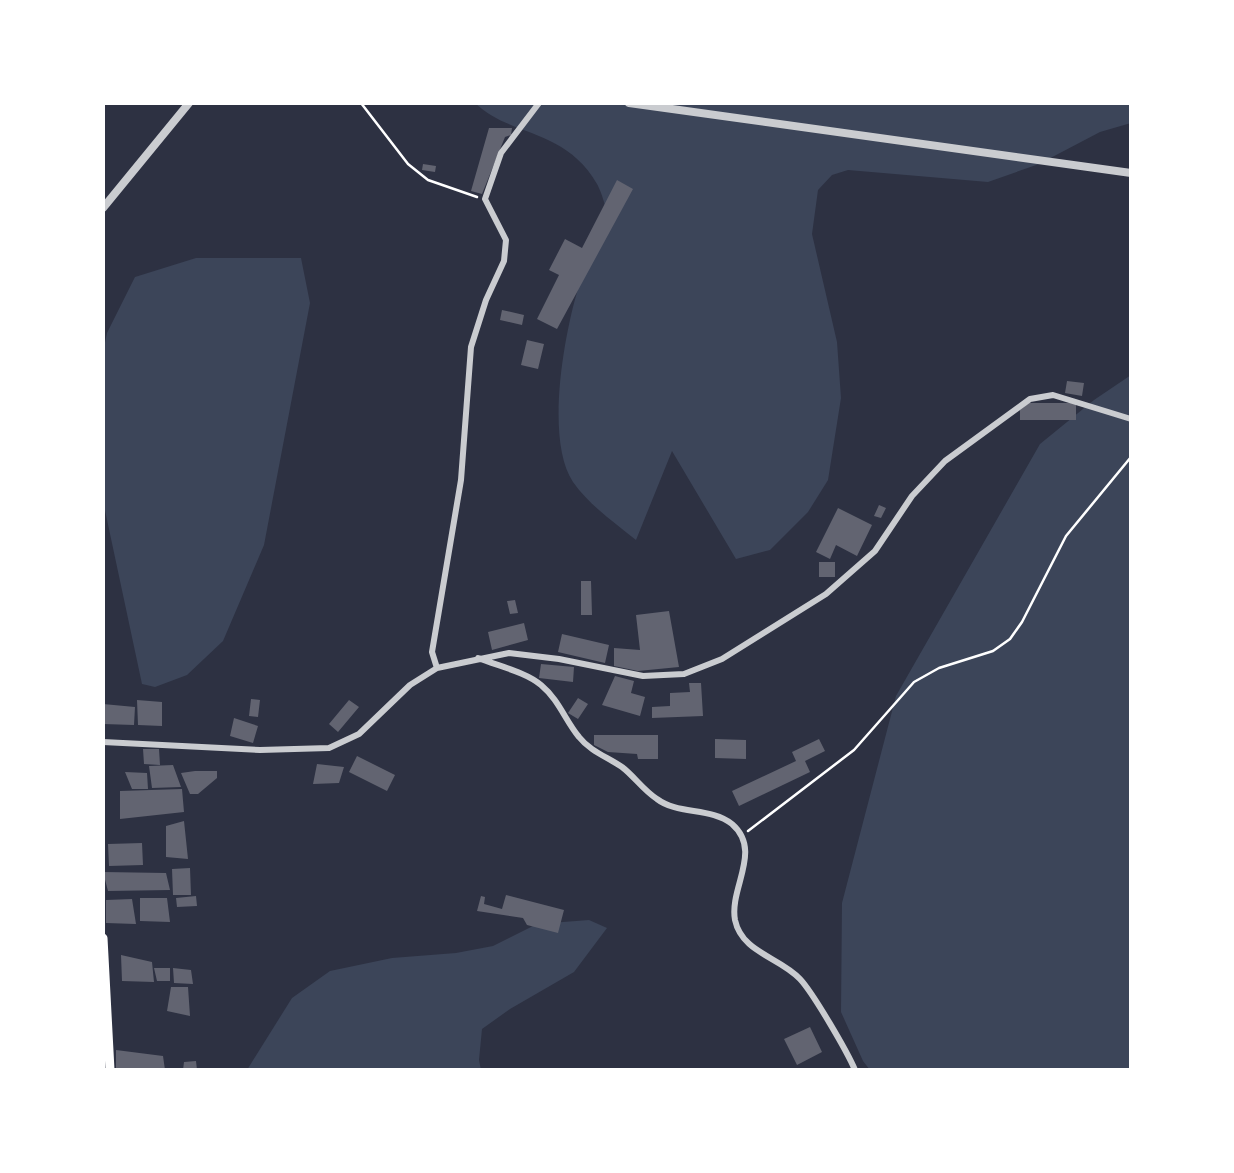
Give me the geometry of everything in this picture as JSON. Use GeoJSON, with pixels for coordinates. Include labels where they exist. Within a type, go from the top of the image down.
{"type":"FeatureCollection","features":[{"type":"Feature","properties":{"kind":"main road"},"geometry":{"type":"LineString","coordinates":[[103,938],[110,1070]]}},
{"type":"Feature","properties":{"kind":"street"},"geometry":{"type":"LineString","coordinates":[[103,208],[189,103]]}},
{"type":"Feature","properties":{"kind":"street"},"geometry":{"type":"LineString","coordinates":[[437,668],[432,652],[461,480],[471,346],[485,300],[504,261],[506,240],[485,199],[501,153],[539,103]]}},
{"type":"Feature","properties":{"kind":"street"},"geometry":{"type":"LineString","coordinates":[[629,103],[1131,173]]}},
{"type":"Feature","properties":{"kind":"street"},"geometry":{"type":"LineString","coordinates":[[103,742],[260,750],[329,748],[359,734],[410,685],[437,668],[478,657],[509,653],[559,659],[643,676],[684,674],[722,659],[826,594],[875,551],[912,496],[946,461],[1030,399],[1053,395],[1131,419]]}},
{"type":"Feature","properties":{"kind":"street"},"geometry":{"type":"LineString","coordinates":[[478,657],[540,683],[556,699],[579,738],[624,768],[660,802],[720,817],[732,824],[740,836],[745,870],[736,898],[736,920],[749,945],[800,979],[855,1070]]}},
{"type":"Feature","properties":{"kind":"path"},"geometry":{"type":"LineString","coordinates":[[361,103],[408,164],[428,180],[485,199]]}},
{"type":"Feature","properties":{"kind":"path"},"geometry":{"type":"LineString","coordinates":[[740,836],[853,750],[914,682],[939,668],[993,651],[1010,639],[1022,622],[1066,536],[1131,457]]}},
{"type":"Feature","properties":{"kind":"shaded area"},"geometry":{"type":"Polygon","coordinates":[[[475,103],[1131,103],[1131,123],[1100,132],[1039,164],[988,182],[848,170],[832,175],[818,190],[812,234],[837,342],[841,398],[828,480],[808,512],[770,550],[736,559],[672,451],[636,540],[594,506],[573,482],[565,464],[560,441],[563,359],[578,289],[605,228],[605,206],[597,184],[569,152],[504,122],[475,103]]]}},
{"type":"Feature","properties":{"kind":"shaded area"},"geometry":{"type":"Polygon","coordinates":[[[196,258],[301,258],[310,303],[264,545],[223,641],[187,675],[155,687],[142,684],[103,501],[103,352],[107,333],[135,277],[196,258]]]}},
{"type":"Feature","properties":{"kind":"shaded area"},"geometry":{"type":"Polygon","coordinates":[[[1131,375],[1131,1070],[870,1070],[863,1061],[841,1012],[842,903],[896,696],[1040,444],[1094,400],[1131,375]]]}},
{"type":"Feature","properties":{"kind":"shaded area"},"geometry":{"type":"Polygon","coordinates":[[[589,920],[607,928],[574,972],[510,1009],[482,1029],[479,1060],[481,1070],[247,1070],[292,998],[330,971],[392,958],[456,953],[493,946],[537,924],[589,920]]]}},
{"type":"Feature","properties":{"kind":"building"},"geometry":{"type":"Polygon","coordinates":[[[489,128],[512,128],[511,135],[505,137],[482,194],[471,191],[489,128]]]}},
{"type":"Feature","properties":{"kind":"building"},"geometry":{"type":"Polygon","coordinates":[[[423,164],[436,166],[435,172],[422,170],[423,164]]]}},
{"type":"Feature","properties":{"kind":"building"},"geometry":{"type":"Polygon","coordinates":[[[617,180],[633,189],[557,329],[537,319],[559,275],[549,270],[565,239],[582,248],[617,180]]]}},
{"type":"Feature","properties":{"kind":"building"},"geometry":{"type":"Polygon","coordinates":[[[502,310],[524,315],[522,325],[500,320],[502,310]]]}},
{"type":"Feature","properties":{"kind":"building"},"geometry":{"type":"Polygon","coordinates":[[[527,340],[544,344],[538,369],[521,365],[527,340]]]}},
{"type":"Feature","properties":{"kind":"building"},"geometry":{"type":"Polygon","coordinates":[[[1067,381],[1084,383],[1082,396],[1065,393],[1067,381]]]}},
{"type":"Feature","properties":{"kind":"building"},"geometry":{"type":"Polygon","coordinates":[[[1029,403],[1076,403],[1076,420],[1020,420],[1020,410],[1029,403]]]}},
{"type":"Feature","properties":{"kind":"building"},"geometry":{"type":"Polygon","coordinates":[[[879,505],[886,508],[881,518],[874,516],[879,505]]]}},
{"type":"Feature","properties":{"kind":"building"},"geometry":{"type":"Polygon","coordinates":[[[838,508],[872,525],[857,556],[836,545],[830,559],[816,552],[838,508]]]}},
{"type":"Feature","properties":{"kind":"building"},"geometry":{"type":"Polygon","coordinates":[[[819,562],[835,562],[835,577],[819,577],[819,562]]]}},
{"type":"Feature","properties":{"kind":"building"},"geometry":{"type":"Polygon","coordinates":[[[581,581],[591,581],[592,615],[581,615],[581,581]]]}},
{"type":"Feature","properties":{"kind":"building"},"geometry":{"type":"Polygon","coordinates":[[[515,600],[518,613],[510,614],[507,601],[515,600]]]}},
{"type":"Feature","properties":{"kind":"building"},"geometry":{"type":"Polygon","coordinates":[[[669,611],[679,667],[638,671],[614,666],[614,648],[640,650],[636,615],[669,611]]]}},
{"type":"Feature","properties":{"kind":"building"},"geometry":{"type":"Polygon","coordinates":[[[524,623],[528,640],[492,650],[488,632],[524,623]]]}},
{"type":"Feature","properties":{"kind":"building"},"geometry":{"type":"Polygon","coordinates":[[[562,634],[609,645],[605,663],[558,652],[562,634]]]}},
{"type":"Feature","properties":{"kind":"building"},"geometry":{"type":"Polygon","coordinates":[[[541,664],[574,667],[573,682],[539,678],[541,664]]]}},
{"type":"Feature","properties":{"kind":"building"},"geometry":{"type":"Polygon","coordinates":[[[615,676],[634,681],[631,693],[645,697],[640,716],[602,705],[615,676]]]}},
{"type":"Feature","properties":{"kind":"building"},"geometry":{"type":"Polygon","coordinates":[[[689,683],[701,683],[703,716],[652,718],[652,707],[670,706],[670,693],[690,692],[689,683]]]}},
{"type":"Feature","properties":{"kind":"building"},"geometry":{"type":"Polygon","coordinates":[[[578,698],[588,704],[578,719],[568,713],[578,698]]]}},
{"type":"Feature","properties":{"kind":"building"},"geometry":{"type":"Polygon","coordinates":[[[251,699],[260,700],[258,717],[249,716],[251,699]]]}},
{"type":"Feature","properties":{"kind":"building"},"geometry":{"type":"Polygon","coordinates":[[[137,700],[162,702],[162,726],[138,725],[137,700]]]}},
{"type":"Feature","properties":{"kind":"building"},"geometry":{"type":"Polygon","coordinates":[[[349,700],[359,707],[338,732],[329,724],[349,700]]]}},
{"type":"Feature","properties":{"kind":"building"},"geometry":{"type":"Polygon","coordinates":[[[103,704],[135,707],[134,725],[103,724],[103,704]]]}},
{"type":"Feature","properties":{"kind":"building"},"geometry":{"type":"Polygon","coordinates":[[[234,718],[258,726],[253,743],[230,736],[234,718]]]}},
{"type":"Feature","properties":{"kind":"building"},"geometry":{"type":"Polygon","coordinates":[[[594,735],[658,735],[658,759],[638,759],[637,754],[608,752],[594,745],[594,735]]]}},
{"type":"Feature","properties":{"kind":"building"},"geometry":{"type":"Polygon","coordinates":[[[715,739],[746,740],[746,759],[715,758],[715,739]]]}},
{"type":"Feature","properties":{"kind":"building"},"geometry":{"type":"Polygon","coordinates":[[[819,739],[825,751],[805,761],[810,772],[739,806],[732,791],[796,761],[792,752],[819,739]]]}},
{"type":"Feature","properties":{"kind":"building"},"geometry":{"type":"Polygon","coordinates":[[[143,749],[159,749],[160,765],[144,764],[143,749]]]}},
{"type":"Feature","properties":{"kind":"building"},"geometry":{"type":"Polygon","coordinates":[[[357,756],[395,775],[387,791],[349,772],[357,756]]]}},
{"type":"Feature","properties":{"kind":"building"},"geometry":{"type":"Polygon","coordinates":[[[317,764],[344,767],[339,783],[313,784],[317,764]]]}},
{"type":"Feature","properties":{"kind":"building"},"geometry":{"type":"Polygon","coordinates":[[[173,765],[181,787],[152,788],[149,766],[173,765]]]}},
{"type":"Feature","properties":{"kind":"building"},"geometry":{"type":"Polygon","coordinates":[[[217,771],[217,778],[198,794],[190,794],[181,773],[217,771]]]}},
{"type":"Feature","properties":{"kind":"building"},"geometry":{"type":"Polygon","coordinates":[[[125,772],[147,773],[148,789],[132,789],[125,772]]]}},
{"type":"Feature","properties":{"kind":"building"},"geometry":{"type":"Polygon","coordinates":[[[182,789],[184,812],[120,819],[120,791],[182,789]]]}},
{"type":"Feature","properties":{"kind":"building"},"geometry":{"type":"Polygon","coordinates":[[[184,821],[188,859],[166,857],[166,826],[184,821]]]}},
{"type":"Feature","properties":{"kind":"building"},"geometry":{"type":"Polygon","coordinates":[[[142,843],[143,865],[109,866],[108,844],[142,843]]]}},
{"type":"Feature","properties":{"kind":"building"},"geometry":{"type":"Polygon","coordinates":[[[190,868],[191,895],[173,895],[172,869],[190,868]]]}},
{"type":"Feature","properties":{"kind":"building"},"geometry":{"type":"Polygon","coordinates":[[[103,872],[166,873],[170,890],[108,891],[103,872]]]}},
{"type":"Feature","properties":{"kind":"building"},"geometry":{"type":"Polygon","coordinates":[[[506,895],[564,910],[558,933],[527,925],[523,918],[477,911],[481,896],[485,897],[484,904],[502,909],[506,895]]]}},
{"type":"Feature","properties":{"kind":"building"},"geometry":{"type":"Polygon","coordinates":[[[196,896],[197,906],[177,907],[176,898],[196,896]]]}},
{"type":"Feature","properties":{"kind":"building"},"geometry":{"type":"Polygon","coordinates":[[[140,898],[167,898],[170,922],[140,921],[140,898]]]}},
{"type":"Feature","properties":{"kind":"building"},"geometry":{"type":"Polygon","coordinates":[[[132,899],[136,924],[106,923],[106,900],[132,899]]]}},
{"type":"Feature","properties":{"kind":"building"},"geometry":{"type":"Polygon","coordinates":[[[121,955],[152,962],[154,982],[122,981],[121,955]]]}},
{"type":"Feature","properties":{"kind":"building"},"geometry":{"type":"Polygon","coordinates":[[[154,968],[170,968],[170,981],[157,981],[154,968]]]}},
{"type":"Feature","properties":{"kind":"building"},"geometry":{"type":"Polygon","coordinates":[[[173,968],[191,970],[193,984],[174,983],[173,968]]]}},
{"type":"Feature","properties":{"kind":"building"},"geometry":{"type":"Polygon","coordinates":[[[171,987],[188,987],[190,1016],[167,1011],[171,987]]]}},
{"type":"Feature","properties":{"kind":"building"},"geometry":{"type":"Polygon","coordinates":[[[810,1027],[822,1052],[797,1065],[784,1039],[810,1027]]]}},
{"type":"Feature","properties":{"kind":"building"},"geometry":{"type":"Polygon","coordinates":[[[116,1050],[163,1056],[165,1070],[116,1070],[116,1050]]]}},
{"type":"Feature","properties":{"kind":"building"},"geometry":{"type":"Polygon","coordinates":[[[196,1061],[197,1070],[183,1070],[184,1062],[196,1061]]]}}]}
